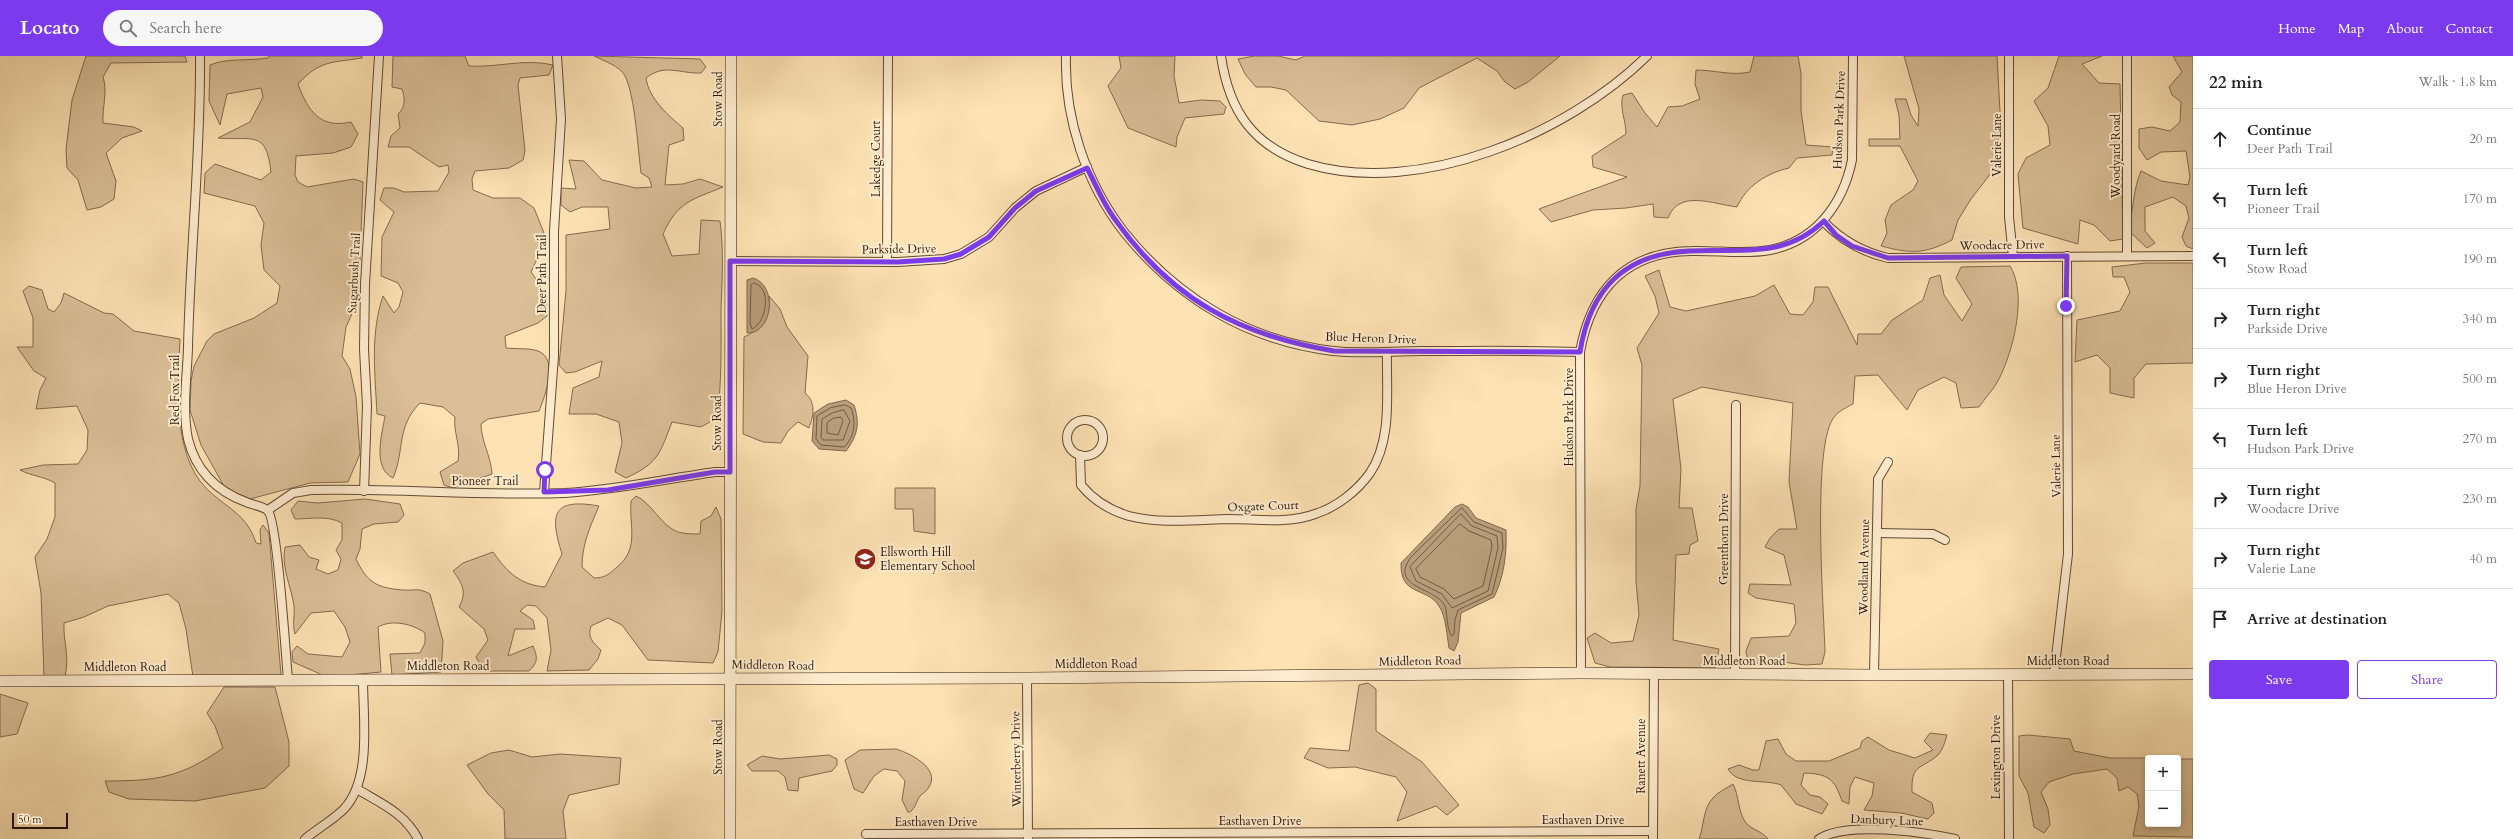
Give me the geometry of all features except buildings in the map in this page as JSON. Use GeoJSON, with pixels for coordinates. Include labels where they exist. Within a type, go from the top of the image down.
{"type":"FeatureCollection","features":[{"type":"Feature","properties":{"kind":"street","name":"Red Fox Trail"},"geometry":{"type":"LineString","coordinates":[[200,56],[200,113],[186,380],[187,434],[198,464],[210,481],[234,498],[268,510]]}},
{"type":"Feature","properties":{"kind":"street","name":"Sugarbush Trail"},"geometry":{"type":"LineString","coordinates":[[364,491],[367,406],[364,348],[365,284],[379,56]]}},
{"type":"Feature","properties":{"kind":"street","name":"Deer Path Trail"},"geometry":{"type":"LineString","coordinates":[[544,492],[554,356],[554,231],[560,119],[557,56]]}},
{"type":"Feature","properties":{"kind":"street","name":"Stow Road"},"geometry":{"type":"LineString","coordinates":[[730,839],[731,56]]}},
{"type":"Feature","properties":{"kind":"street","name":"Lakedge Court"},"geometry":{"type":"LineString","coordinates":[[887,262],[888,56]]}},
{"type":"Feature","properties":{"kind":"street","name":"Blue Heron Drive"},"geometry":{"type":"LineString","coordinates":[[1066,56],[1070,109],[1087,168],[1114,218],[1136,247],[1173,284],[1212,312],[1248,329],[1294,344],[1334,351],[1580,352]]}},
{"type":"Feature","properties":{"kind":"street"},"geometry":{"type":"LineString","coordinates":[[1221,56],[1232,99],[1246,125],[1262,141],[1291,158],[1322,168],[1354,173],[1384,173],[1419,170],[1458,161],[1512,142],[1548,125],[1583,105],[1647,56]]}},
{"type":"Feature","properties":{"kind":"street","name":"Hudson Park Drive"},"geometry":{"type":"LineString","coordinates":[[1580,673],[1580,352],[1584,329],[1597,298],[1615,277],[1637,263],[1653,256],[1675,252],[1748,252],[1770,250],[1792,242],[1824,221],[1843,193],[1852,160],[1853,56]]}},
{"type":"Feature","properties":{"kind":"street","name":"Valerie Lane"},"geometry":{"type":"LineString","coordinates":[[2009,56],[2009,217],[2013,257]]}},
{"type":"Feature","properties":{"kind":"street","name":"Woodyard Road"},"geometry":{"type":"LineString","coordinates":[[2127,56],[2127,256]]}},
{"type":"Feature","properties":{"kind":"street","name":"Parkside Drive"},"geometry":{"type":"LineString","coordinates":[[730,261],[926,262],[961,254],[989,237],[1015,208],[1036,191],[1087,168]]}},
{"type":"Feature","properties":{"kind":"street","name":"Woodacre Drive"},"geometry":{"type":"LineString","coordinates":[[1824,221],[1836,235],[1852,246],[1888,258],[2193,256]]}},
{"type":"Feature","properties":{"kind":"street","name":"Valerie Lane"},"geometry":{"type":"LineString","coordinates":[[2054,674],[2068,554],[2067,256]]}},
{"type":"Feature","properties":{"kind":"street","name":"Oxgate Court"},"geometry":{"type":"LineString","coordinates":[[1080,455],[1081,485],[1106,507],[1128,516],[1172,520],[1291,519],[1314,515],[1344,499],[1361,483],[1374,465],[1381,447],[1385,426],[1387,352]]}},
{"type":"Feature","properties":{"kind":"street","name":"Greenthorn Drive"},"geometry":{"type":"LineString","coordinates":[[1735,674],[1736,405]]}},
{"type":"Feature","properties":{"kind":"street"},"geometry":{"type":"LineString","coordinates":[[1078,421],[1090,421],[1100,427],[1102,443],[1096,452],[1080,455],[1070,448],[1067,436],[1069,430],[1078,421]]}},
{"type":"Feature","properties":{"kind":"street","name":"Woodland Avenue"},"geometry":{"type":"LineString","coordinates":[[1874,675],[1878,480],[1888,462]]}},
{"type":"Feature","properties":{"kind":"street","name":"Pioneer Trail"},"geometry":{"type":"LineString","coordinates":[[268,510],[293,493],[311,490],[486,494],[608,490],[715,472],[730,472]]}},
{"type":"Feature","properties":{"kind":"street"},"geometry":{"type":"LineString","coordinates":[[268,510],[271,515],[277,548],[288,680]]}},
{"type":"Feature","properties":{"kind":"street"},"geometry":{"type":"LineString","coordinates":[[1877,533],[1933,534],[1945,540]]}},
{"type":"Feature","properties":{"kind":"street","name":"Middleton Road"},"geometry":{"type":"LineString","coordinates":[[0,681],[1027,678],[1580,673],[1874,675],[2193,674]]}},
{"type":"Feature","properties":{"kind":"street","name":"Ranett Avenue"},"geometry":{"type":"LineString","coordinates":[[1653,835],[1654,673]]}},
{"type":"Feature","properties":{"kind":"street","name":"Lexington Drive"},"geometry":{"type":"LineString","coordinates":[[2008,674],[2009,839]]}},
{"type":"Feature","properties":{"kind":"street","name":"Winterberry Drive"},"geometry":{"type":"LineString","coordinates":[[1027,678],[1028,836]]}},
{"type":"Feature","properties":{"kind":"street"},"geometry":{"type":"LineString","coordinates":[[305,839],[344,809],[357,788],[363,762],[363,680]]}},
{"type":"Feature","properties":{"kind":"street"},"geometry":{"type":"LineString","coordinates":[[357,788],[394,811],[406,821],[418,839]]}},
{"type":"Feature","properties":{"kind":"street","name":"Danbury Lane"},"geometry":{"type":"LineString","coordinates":[[1820,839],[1828,834],[1842,831],[1903,830],[1955,839]]}},
{"type":"Feature","properties":{"kind":"street","name":"Easthaven Drive"},"geometry":{"type":"LineString","coordinates":[[866,834],[1028,836],[1653,835]]}},
{"type":"Feature","properties":{"kind":"shaded area"},"geometry":{"type":"Polygon","coordinates":[[[86,56],[185,56],[187,62],[111,63],[103,77],[105,94],[103,123],[134,127],[142,131],[122,138],[106,153],[116,181],[114,199],[101,207],[87,210],[78,180],[67,168],[66,149],[72,100],[86,56]]]}},
{"type":"Feature","properties":{"kind":"shaded area"},"geometry":{"type":"Polygon","coordinates":[[[269,56],[362,56],[362,58],[334,62],[320,67],[306,76],[298,84],[306,102],[317,116],[331,123],[351,122],[358,134],[351,147],[333,153],[296,156],[295,175],[298,182],[307,187],[354,179],[363,182],[360,260],[356,268],[352,289],[354,309],[346,327],[342,356],[350,369],[356,397],[360,454],[348,482],[310,483],[250,499],[225,488],[201,445],[190,410],[191,381],[194,366],[207,341],[214,334],[254,318],[277,303],[280,286],[264,270],[261,245],[264,223],[255,206],[204,193],[205,173],[215,164],[261,180],[271,172],[266,149],[261,143],[256,140],[249,139],[218,138],[250,122],[263,97],[261,88],[227,94],[220,125],[209,101],[210,65],[223,61],[261,59],[268,58],[269,56]]]}},
{"type":"Feature","properties":{"kind":"shaded area"},"geometry":{"type":"Polygon","coordinates":[[[393,56],[465,56],[469,66],[490,66],[532,62],[553,65],[549,75],[520,78],[518,85],[525,151],[523,160],[509,168],[475,171],[472,179],[473,190],[493,198],[520,198],[534,208],[544,233],[542,248],[531,272],[543,292],[547,316],[538,323],[505,336],[506,348],[535,350],[545,355],[549,370],[547,388],[539,411],[488,419],[481,424],[481,430],[490,461],[492,474],[453,488],[444,485],[440,472],[458,461],[459,455],[455,417],[443,407],[420,403],[412,412],[404,430],[397,468],[393,478],[382,467],[380,459],[385,416],[377,414],[374,354],[376,325],[383,296],[394,313],[399,307],[403,292],[398,283],[381,276],[382,237],[394,212],[380,200],[384,188],[394,188],[404,192],[438,191],[449,172],[448,165],[439,167],[409,147],[388,147],[391,136],[400,128],[398,114],[404,105],[402,89],[392,87],[393,56]]]}},
{"type":"Feature","properties":{"kind":"shaded area"},"geometry":{"type":"Polygon","coordinates":[[[594,56],[700,59],[706,67],[701,73],[666,70],[660,71],[646,78],[655,100],[665,112],[683,128],[684,140],[669,145],[665,185],[683,184],[700,179],[723,187],[694,199],[680,208],[663,234],[672,256],[699,254],[701,220],[720,221],[722,243],[721,350],[717,418],[701,427],[672,422],[657,456],[652,462],[637,473],[626,478],[615,472],[622,443],[619,422],[596,414],[569,414],[573,388],[599,377],[602,361],[575,372],[566,373],[559,365],[566,291],[566,235],[610,229],[608,207],[582,207],[570,212],[561,205],[561,188],[576,189],[569,160],[584,161],[602,180],[636,188],[652,187],[649,178],[641,173],[634,109],[625,76],[623,72],[616,67],[594,56]]]}},
{"type":"Feature","properties":{"kind":"shaded area"},"geometry":{"type":"Polygon","coordinates":[[[1119,56],[1175,56],[1174,76],[1179,103],[1201,100],[1220,101],[1226,107],[1224,114],[1185,118],[1177,137],[1176,147],[1128,128],[1108,86],[1121,68],[1119,56]]]}},
{"type":"Feature","properties":{"kind":"shaded area"},"geometry":{"type":"Polygon","coordinates":[[[1254,56],[1278,56],[1296,60],[1305,56],[1560,56],[1528,82],[1515,89],[1505,82],[1497,71],[1477,58],[1419,88],[1404,108],[1380,119],[1352,125],[1319,121],[1286,90],[1271,87],[1256,87],[1245,74],[1238,59],[1254,56]]]}},
{"type":"Feature","properties":{"kind":"shaded area"},"geometry":{"type":"Polygon","coordinates":[[[1754,56],[1798,56],[1801,73],[1801,111],[1806,145],[1833,147],[1832,155],[1797,158],[1789,168],[1773,173],[1758,182],[1746,193],[1737,207],[1698,200],[1680,204],[1673,209],[1668,218],[1654,217],[1653,204],[1626,208],[1593,210],[1551,222],[1539,209],[1627,177],[1593,167],[1592,156],[1626,134],[1622,109],[1623,95],[1632,93],[1645,113],[1657,127],[1668,107],[1682,106],[1700,99],[1695,84],[1696,70],[1730,73],[1750,72],[1754,56]]]}},
{"type":"Feature","properties":{"kind":"shaded area"},"geometry":{"type":"Polygon","coordinates":[[[1904,56],[1997,56],[2000,112],[1998,164],[1971,199],[1958,220],[1952,240],[1934,248],[1918,251],[1901,250],[1881,246],[1887,233],[1885,220],[1891,205],[1913,190],[1918,181],[1900,146],[1869,146],[1869,139],[1900,139],[1899,115],[1895,99],[1906,99],[1911,115],[1918,126],[1919,109],[1904,56]]]}},
{"type":"Feature","properties":{"kind":"shaded area"},"geometry":{"type":"Polygon","coordinates":[[[2059,56],[2102,56],[2082,64],[2099,83],[2120,84],[2123,239],[2110,241],[2094,225],[2080,220],[2078,244],[2023,228],[2018,174],[2026,158],[2050,145],[2048,126],[2034,101],[2048,88],[2059,56]]]}},
{"type":"Feature","properties":{"kind":"shaded area"},"geometry":{"type":"Polygon","coordinates":[[[2173,56],[2193,56],[2193,249],[2186,246],[2182,237],[2189,218],[2186,206],[2173,197],[2145,207],[2145,231],[2155,243],[2147,248],[2129,231],[2138,178],[2141,171],[2161,181],[2188,185],[2190,177],[2186,151],[2161,152],[2147,160],[2139,148],[2139,129],[2152,127],[2170,131],[2180,122],[2181,102],[2172,95],[2169,87],[2182,72],[2173,56]]]}},
{"type":"Feature","properties":{"kind":"shaded area"},"geometry":{"type":"Polygon","coordinates":[[[2146,263],[2193,263],[2193,363],[2146,364],[2134,378],[2134,398],[2110,393],[2110,368],[2097,355],[2075,362],[2077,320],[2120,311],[2130,292],[2124,277],[2113,277],[2112,267],[2146,263]]]}},
{"type":"Feature","properties":{"kind":"shaded area"},"geometry":{"type":"Polygon","coordinates":[[[2010,266],[2015,278],[2018,292],[2018,307],[2013,339],[1999,379],[1979,407],[1961,408],[1956,383],[1944,377],[1918,390],[1907,410],[1878,375],[1855,376],[1853,404],[1835,416],[1828,432],[1823,458],[1821,491],[1821,566],[1825,652],[1822,664],[1805,665],[1782,662],[1748,664],[1746,651],[1751,638],[1789,636],[1796,623],[1794,604],[1756,598],[1748,593],[1750,584],[1791,585],[1784,555],[1765,547],[1770,538],[1779,529],[1797,529],[1789,482],[1793,403],[1702,387],[1673,399],[1681,469],[1679,508],[1692,508],[1698,541],[1690,545],[1689,554],[1676,555],[1673,640],[1719,649],[1715,668],[1610,667],[1595,663],[1587,638],[1595,633],[1611,643],[1633,641],[1639,615],[1636,581],[1636,509],[1640,486],[1642,365],[1637,348],[1659,313],[1655,296],[1645,276],[1659,270],[1670,307],[1686,311],[1755,296],[1774,285],[1790,314],[1803,315],[1813,302],[1815,287],[1828,287],[1857,345],[1858,334],[1881,334],[1892,320],[1923,300],[1930,278],[1940,275],[1944,295],[1962,321],[1972,304],[1956,278],[1961,267],[2010,266]]]}},
{"type":"Feature","properties":{"kind":"shaded area"},"geometry":{"type":"Polygon","coordinates":[[[29,286],[42,290],[48,309],[54,312],[61,303],[64,293],[104,313],[113,314],[134,331],[180,339],[178,397],[182,438],[187,456],[195,473],[206,488],[241,518],[252,533],[256,543],[261,544],[260,530],[263,525],[269,533],[281,675],[193,677],[186,629],[179,603],[168,594],[108,606],[84,617],[64,623],[67,656],[65,676],[44,676],[41,593],[35,557],[47,539],[55,517],[55,483],[20,470],[43,465],[78,464],[87,450],[88,430],[77,406],[36,409],[40,390],[46,378],[34,371],[17,347],[33,347],[33,318],[23,291],[29,286]]]}},
{"type":"Feature","properties":{"kind":"shaded area"},"geometry":{"type":"Polygon","coordinates":[[[769,296],[780,309],[787,327],[808,356],[805,393],[811,400],[813,409],[809,428],[798,422],[788,431],[781,443],[763,442],[743,434],[744,337],[756,330],[764,321],[767,316],[769,296]]]}},
{"type":"Feature","properties":{"kind":"shaded area"},"geometry":{"type":"Polygon","coordinates":[[[895,488],[935,488],[935,534],[914,531],[913,509],[895,509],[895,488]]]}},
{"type":"Feature","properties":{"kind":"shaded area"},"geometry":{"type":"Polygon","coordinates":[[[636,496],[642,499],[672,529],[684,533],[700,534],[701,521],[711,516],[716,507],[721,519],[722,611],[718,652],[713,663],[648,660],[622,625],[608,618],[591,626],[590,637],[601,650],[598,659],[589,670],[547,671],[551,650],[547,618],[536,606],[527,605],[520,611],[533,620],[535,629],[515,629],[508,656],[533,646],[536,654],[536,662],[529,671],[484,671],[476,657],[488,640],[484,629],[459,607],[463,597],[463,589],[453,571],[463,563],[493,552],[504,566],[515,576],[528,584],[545,587],[562,554],[556,528],[558,512],[564,507],[572,504],[584,504],[599,506],[585,543],[582,567],[594,578],[603,577],[616,568],[628,553],[632,537],[631,501],[636,496]]]}},
{"type":"Feature","properties":{"kind":"shaded area"},"geometry":{"type":"Polygon","coordinates":[[[365,499],[400,504],[404,515],[398,522],[374,524],[362,529],[360,549],[356,559],[364,573],[379,585],[394,589],[419,590],[430,594],[443,641],[441,672],[392,675],[390,654],[420,653],[425,643],[425,633],[415,627],[396,623],[390,623],[378,627],[381,672],[327,677],[293,662],[292,652],[297,646],[308,654],[342,657],[350,642],[345,627],[334,611],[311,613],[295,634],[293,598],[284,562],[285,547],[300,545],[309,557],[319,560],[316,569],[328,574],[338,570],[341,559],[336,550],[342,540],[342,523],[325,518],[295,519],[291,510],[298,501],[317,503],[365,499]]]}},
{"type":"Feature","properties":{"kind":"shaded area"},"geometry":{"type":"Polygon","coordinates":[[[1368,683],[1376,689],[1376,731],[1422,762],[1459,805],[1447,815],[1436,806],[1397,821],[1407,792],[1396,777],[1355,767],[1328,768],[1304,758],[1310,748],[1349,751],[1359,685],[1368,683]]]}},
{"type":"Feature","properties":{"kind":"shaded area"},"geometry":{"type":"Polygon","coordinates":[[[224,687],[275,687],[289,742],[289,766],[265,788],[195,801],[129,799],[109,792],[105,781],[139,780],[167,776],[194,766],[223,748],[215,726],[207,713],[224,687]]]}},
{"type":"Feature","properties":{"kind":"shaded area"},"geometry":{"type":"Polygon","coordinates":[[[0,694],[28,703],[17,734],[0,737],[0,694]]]}},
{"type":"Feature","properties":{"kind":"shaded area"},"geometry":{"type":"Polygon","coordinates":[[[1930,733],[1947,735],[1940,753],[1932,760],[1918,768],[1913,776],[1912,792],[1932,803],[1934,813],[1928,819],[1901,813],[1864,810],[1872,796],[1874,783],[1855,777],[1850,787],[1849,804],[1842,801],[1836,787],[1829,779],[1824,776],[1804,773],[1801,785],[1810,795],[1820,797],[1828,804],[1822,814],[1796,804],[1781,785],[1738,778],[1728,769],[1739,765],[1753,770],[1759,770],[1766,741],[1778,739],[1786,754],[1796,761],[1829,761],[1860,748],[1862,741],[1868,737],[1889,750],[1915,758],[1933,750],[1924,741],[1930,733]]]}},
{"type":"Feature","properties":{"kind":"shaded area"},"geometry":{"type":"Polygon","coordinates":[[[2028,735],[2070,739],[2074,751],[2110,758],[2145,758],[2145,827],[2181,827],[2181,759],[2193,759],[2193,837],[2133,836],[2139,806],[2137,794],[2128,787],[2119,791],[2117,778],[2107,769],[2073,774],[2049,782],[2041,792],[2048,809],[2050,825],[2044,833],[2034,827],[2028,793],[2019,776],[2019,736],[2028,735]]]}},
{"type":"Feature","properties":{"kind":"shaded area"},"geometry":{"type":"Polygon","coordinates":[[[896,749],[922,762],[931,774],[932,780],[929,787],[920,796],[914,809],[910,812],[908,812],[902,800],[905,781],[897,771],[884,769],[874,776],[863,793],[854,789],[845,760],[860,750],[896,749]]]}},
{"type":"Feature","properties":{"kind":"shaded area"},"geometry":{"type":"Polygon","coordinates":[[[509,750],[532,757],[560,754],[621,758],[619,784],[569,795],[563,811],[566,839],[505,839],[504,810],[488,794],[467,765],[491,753],[509,750]]]}},
{"type":"Feature","properties":{"kind":"shaded area"},"geometry":{"type":"Polygon","coordinates":[[[829,755],[837,759],[837,765],[832,771],[799,778],[798,791],[788,790],[785,777],[778,771],[752,771],[747,765],[762,756],[780,759],[829,755]]]}},
{"type":"Feature","properties":{"kind":"shaded area"},"geometry":{"type":"Polygon","coordinates":[[[1733,784],[1743,819],[1748,825],[1763,834],[1768,839],[1699,839],[1705,812],[1710,802],[1717,794],[1733,784]]]}},
{"type":"Feature","properties":{"kind":"water"},"geometry":{"type":"Polygon","coordinates":[[[753,278],[761,282],[766,290],[769,299],[769,308],[767,318],[762,326],[756,331],[747,333],[747,280],[753,278]]]}},
{"type":"Feature","properties":{"kind":"water"},"geometry":{"type":"Polygon","coordinates":[[[846,400],[854,405],[856,411],[857,429],[853,440],[846,451],[819,449],[812,441],[814,413],[828,404],[846,400]]]}},
{"type":"Feature","properties":{"kind":"water"},"geometry":{"type":"Polygon","coordinates":[[[1462,504],[1468,507],[1476,518],[1506,530],[1506,547],[1504,565],[1494,597],[1461,613],[1458,642],[1454,651],[1449,648],[1445,621],[1439,606],[1434,600],[1409,586],[1402,574],[1401,563],[1455,507],[1462,504]]]}},
{"type":"Feature","properties":{"kind":"place","name":"Ellsworth Hill Elementary School"},"geometry":{"type":"Point","coordinates":[865,559]}},
{"type":"Feature","properties":{"kind":"route"},"geometry":{"type":"LineString","coordinates":[[545,470],[544,492],[564,493],[608,490],[685,476],[715,472],[730,472],[730,261],[926,262],[944,259],[961,254],[977,246],[989,237],[1015,208],[1036,191],[1056,180],[1087,168],[1114,218],[1136,247],[1173,284],[1190,297],[1212,312],[1270,338],[1334,351],[1580,352],[1588,316],[1597,298],[1615,277],[1637,263],[1653,256],[1675,252],[1748,252],[1770,250],[1792,242],[1824,221],[1836,235],[1852,246],[1888,258],[1915,259],[2067,256],[2066,306]]}}]}
